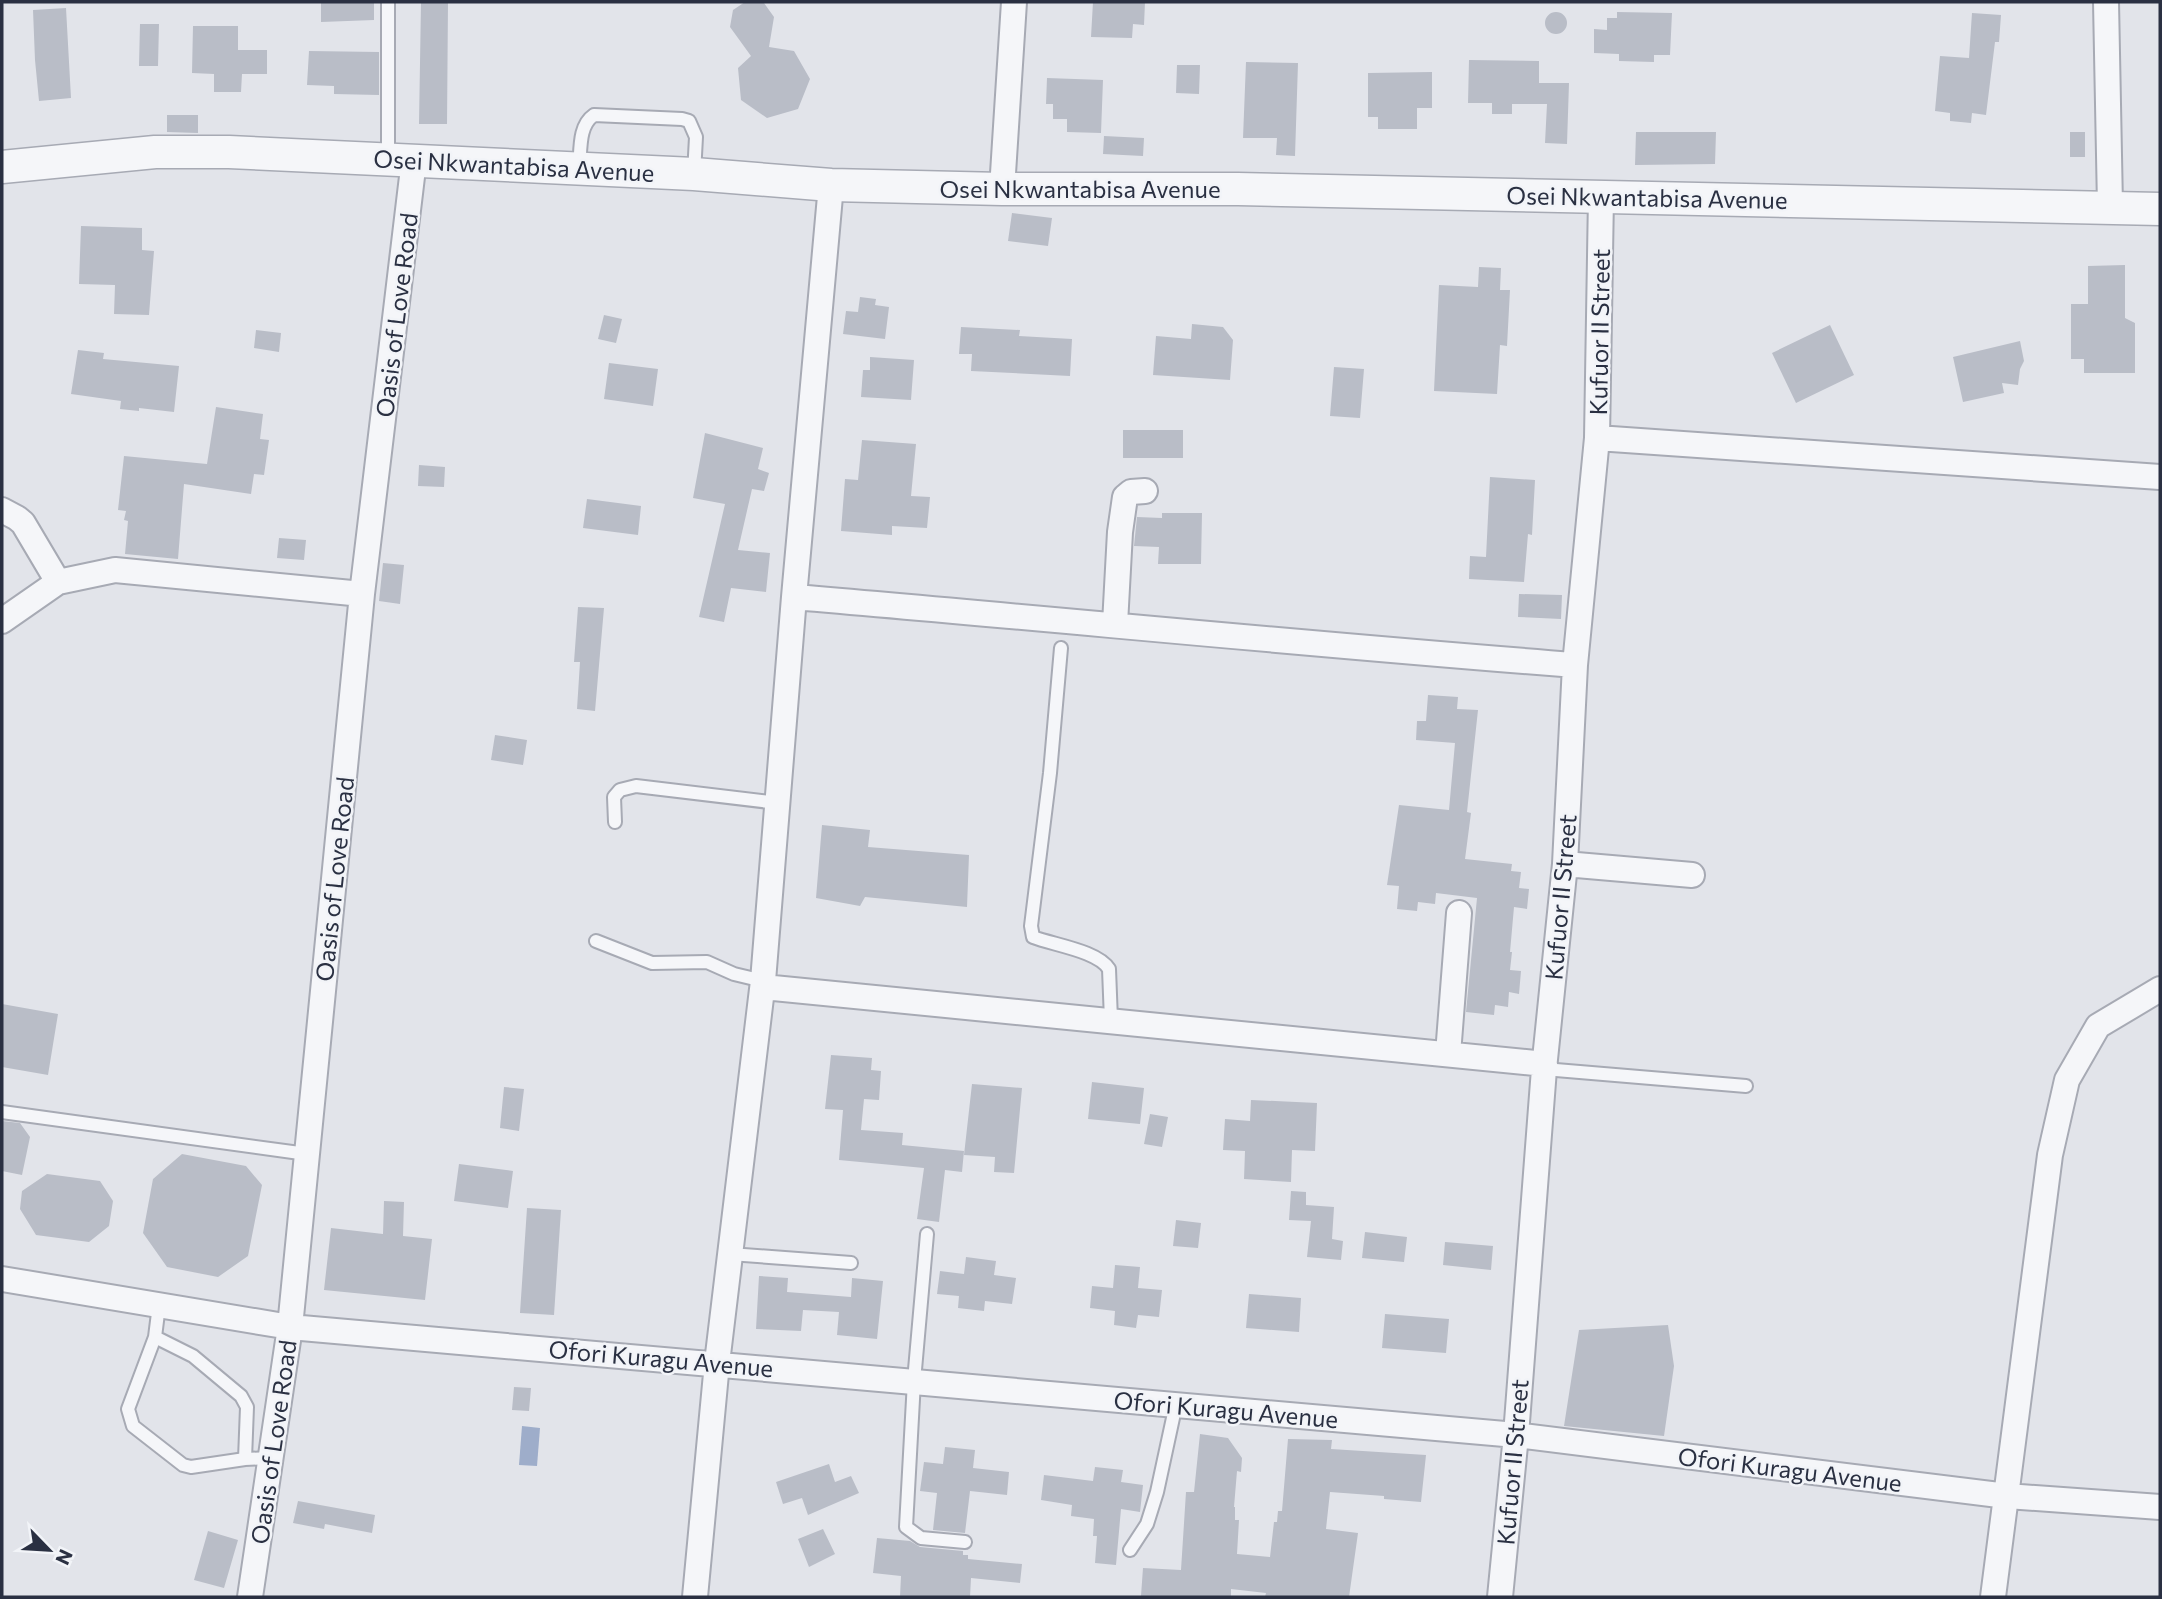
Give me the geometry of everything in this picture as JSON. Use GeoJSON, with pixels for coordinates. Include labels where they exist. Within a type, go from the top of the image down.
{"type":"FeatureCollection","features":[{"type":"Feature","properties":{"kind":"street"},"geometry":{"type":"LineString","coordinates":[[1002,189],[1014,2]]}},
{"type":"Feature","properties":{"kind":"street"},"geometry":{"type":"LineString","coordinates":[[2106,2],[2110,206]]}},
{"type":"Feature","properties":{"kind":"street","name":"Osei Nkwantabisa Avenue"},"geometry":{"type":"LineString","coordinates":[[2,167],[155,152],[229,152],[694,174],[831,185],[1002,189],[1252,189],[2160,209]]}},
{"type":"Feature","properties":{"kind":"street","name":"Oasis of Love Road"},"geometry":{"type":"LineString","coordinates":[[250,1597],[290,1327],[362,594],[401,159]]}},
{"type":"Feature","properties":{"kind":"street"},"geometry":{"type":"LineString","coordinates":[[695,1597],[717,1363],[763,984],[831,185]]}},
{"type":"Feature","properties":{"kind":"street","name":"Kufuor II Street"},"geometry":{"type":"LineString","coordinates":[[1500,1597],[1565,864],[1575,665],[1597,438],[1601,196]]}},
{"type":"Feature","properties":{"kind":"street"},"geometry":{"type":"LineString","coordinates":[[1597,438],[2160,477]]}},
{"type":"Feature","properties":{"kind":"street"},"geometry":{"type":"LineString","coordinates":[[1115,624],[1120,532],[1125,497],[1131,492],[1145,491]]}},
{"type":"Feature","properties":{"kind":"street"},"geometry":{"type":"LineString","coordinates":[[2,510],[23,523],[58,582]]}},
{"type":"Feature","properties":{"kind":"street"},"geometry":{"type":"LineString","coordinates":[[2,621],[58,582],[114,570],[362,594]]}},
{"type":"Feature","properties":{"kind":"street"},"geometry":{"type":"LineString","coordinates":[[794,597],[1115,624],[1326,646],[1575,665]]}},
{"type":"Feature","properties":{"kind":"street"},"geometry":{"type":"LineString","coordinates":[[1565,864],[1692,875]]}},
{"type":"Feature","properties":{"kind":"street"},"geometry":{"type":"LineString","coordinates":[[1448,1054],[1459,913]]}},
{"type":"Feature","properties":{"kind":"street"},"geometry":{"type":"LineString","coordinates":[[763,984],[1448,1054],[1545,1067]]}},
{"type":"Feature","properties":{"kind":"street"},"geometry":{"type":"LineString","coordinates":[[1993,1597],[2050,1156],[2067,1080],[2098,1026],[2160,989]]}},
{"type":"Feature","properties":{"kind":"street","name":"Ofori Kuragu Avenue"},"geometry":{"type":"LineString","coordinates":[[2,1279],[290,1327],[1516,1435],[2007,1496],[2160,1507]]}},
{"type":"Feature","properties":{"kind":"lane"},"geometry":{"type":"LineString","coordinates":[[388,2],[401,159]]}},
{"type":"Feature","properties":{"kind":"lane"},"geometry":{"type":"LineString","coordinates":[[579,169],[582,130],[594,114],[688,121],[696,137],[694,174]]}},
{"type":"Feature","properties":{"kind":"lane"},"geometry":{"type":"LineString","coordinates":[[1061,648],[1050,773],[1031,926],[1033,937],[1105,962],[1109,970],[1111,1020]]}},
{"type":"Feature","properties":{"kind":"lane"},"geometry":{"type":"LineString","coordinates":[[615,822],[614,797],[620,790],[636,786],[778,803]]}},
{"type":"Feature","properties":{"kind":"lane"},"geometry":{"type":"LineString","coordinates":[[596,942],[652,963],[707,962],[763,984]]}},
{"type":"Feature","properties":{"kind":"lane"},"geometry":{"type":"LineString","coordinates":[[1545,1067],[1746,1086]]}},
{"type":"Feature","properties":{"kind":"lane"},"geometry":{"type":"LineString","coordinates":[[2,1112],[307,1154]]}},
{"type":"Feature","properties":{"kind":"lane"},"geometry":{"type":"LineString","coordinates":[[928,1234],[914,1381],[906,1527],[922,1538],[965,1542]]}},
{"type":"Feature","properties":{"kind":"lane"},"geometry":{"type":"LineString","coordinates":[[730,1254],[850,1263]]}},
{"type":"Feature","properties":{"kind":"lane"},"geometry":{"type":"LineString","coordinates":[[159,1305],[155,1337],[128,1409],[133,1426],[183,1465],[198,1466],[271,1458]]}},
{"type":"Feature","properties":{"kind":"lane"},"geometry":{"type":"LineString","coordinates":[[155,1337],[193,1356],[241,1396],[247,1407],[245,1459]]}},
{"type":"Feature","properties":{"kind":"lane"},"geometry":{"type":"LineString","coordinates":[[1130,1550],[1147,1524],[1157,1492],[1176,1404]]}},
{"type":"Feature","properties":{"kind":"water"},"geometry":{"type":"Polygon","coordinates":[[[522,1426],[540,1428],[537,1466],[519,1465],[522,1426]]]}},
{"type":"Feature","properties":{"kind":"building"},"geometry":{"type":"Polygon","coordinates":[[[321,2],[374,2],[374,20],[321,22],[321,2]]]}},
{"type":"Feature","properties":{"kind":"building"},"geometry":{"type":"Polygon","coordinates":[[[421,2],[448,2],[447,124],[419,124],[421,2]]]}},
{"type":"Feature","properties":{"kind":"building"},"geometry":{"type":"Polygon","coordinates":[[[745,2],[764,3],[774,17],[769,47],[794,51],[810,79],[798,109],[767,118],[741,100],[738,68],[751,56],[730,27],[733,10],[745,2]]]}},
{"type":"Feature","properties":{"kind":"building"},"geometry":{"type":"Polygon","coordinates":[[[1093,2],[1145,2],[1144,25],[1133,24],[1132,38],[1091,37],[1093,2]]]}},
{"type":"Feature","properties":{"kind":"building"},"geometry":{"type":"Polygon","coordinates":[[[66,8],[71,98],[39,101],[33,10],[66,8]]]}},
{"type":"Feature","properties":{"kind":"building"},"geometry":{"type":"Polygon","coordinates":[[[1556,12],[1564,15],[1567,23],[1564,31],[1556,34],[1548,31],[1545,23],[1548,15],[1556,12]]]}},
{"type":"Feature","properties":{"kind":"building"},"geometry":{"type":"Polygon","coordinates":[[[1617,12],[1672,13],[1670,55],[1654,55],[1654,62],[1619,61],[1619,54],[1594,53],[1594,29],[1607,30],[1607,18],[1617,18],[1617,12]]]}},
{"type":"Feature","properties":{"kind":"building"},"geometry":{"type":"Polygon","coordinates":[[[1972,13],[2001,15],[1986,115],[1972,113],[1971,123],[1950,121],[1950,113],[1935,111],[1940,56],[1969,58],[1972,13]]]}},
{"type":"Feature","properties":{"kind":"building"},"geometry":{"type":"Polygon","coordinates":[[[140,24],[159,24],[158,66],[139,66],[140,24]]]}},
{"type":"Feature","properties":{"kind":"building"},"geometry":{"type":"Polygon","coordinates":[[[193,26],[238,26],[238,50],[267,50],[267,74],[242,74],[241,92],[214,92],[214,74],[192,73],[193,26]]]}},
{"type":"Feature","properties":{"kind":"building"},"geometry":{"type":"Polygon","coordinates":[[[309,51],[379,52],[379,95],[334,94],[334,86],[307,85],[309,51]]]}},
{"type":"Feature","properties":{"kind":"building"},"geometry":{"type":"Polygon","coordinates":[[[1469,60],[1539,61],[1539,83],[1569,83],[1567,144],[1545,143],[1547,104],[1512,104],[1512,114],[1492,114],[1492,103],[1468,103],[1469,60]]]}},
{"type":"Feature","properties":{"kind":"building"},"geometry":{"type":"Polygon","coordinates":[[[1246,62],[1298,63],[1295,156],[1276,155],[1277,138],[1243,138],[1246,62]]]}},
{"type":"Feature","properties":{"kind":"building"},"geometry":{"type":"Polygon","coordinates":[[[1177,65],[1200,65],[1199,94],[1176,93],[1177,65]]]}},
{"type":"Feature","properties":{"kind":"building"},"geometry":{"type":"Polygon","coordinates":[[[1432,72],[1432,108],[1417,108],[1417,129],[1378,129],[1378,117],[1368,117],[1368,73],[1432,72]]]}},
{"type":"Feature","properties":{"kind":"building"},"geometry":{"type":"Polygon","coordinates":[[[1047,78],[1103,80],[1101,133],[1067,132],[1067,119],[1053,119],[1053,104],[1046,104],[1047,78]]]}},
{"type":"Feature","properties":{"kind":"building"},"geometry":{"type":"Polygon","coordinates":[[[167,115],[198,115],[198,133],[167,132],[167,115]]]}},
{"type":"Feature","properties":{"kind":"building"},"geometry":{"type":"Polygon","coordinates":[[[1636,132],[1716,132],[1715,164],[1635,165],[1636,132]]]}},
{"type":"Feature","properties":{"kind":"building"},"geometry":{"type":"Polygon","coordinates":[[[2070,132],[2085,132],[2085,157],[2070,157],[2070,132]]]}},
{"type":"Feature","properties":{"kind":"building"},"geometry":{"type":"Polygon","coordinates":[[[1104,136],[1144,138],[1143,156],[1103,154],[1104,136]]]}},
{"type":"Feature","properties":{"kind":"building"},"geometry":{"type":"Polygon","coordinates":[[[1012,213],[1052,218],[1048,246],[1008,241],[1012,213]]]}},
{"type":"Feature","properties":{"kind":"building"},"geometry":{"type":"Polygon","coordinates":[[[81,226],[142,228],[142,250],[154,251],[149,315],[114,314],[115,285],[79,284],[81,226]]]}},
{"type":"Feature","properties":{"kind":"building"},"geometry":{"type":"Polygon","coordinates":[[[2125,265],[2125,318],[2135,323],[2135,373],[2084,373],[2084,359],[2071,359],[2071,304],[2088,304],[2088,266],[2125,265]]]}},
{"type":"Feature","properties":{"kind":"building"},"geometry":{"type":"Polygon","coordinates":[[[1479,267],[1501,268],[1500,290],[1510,290],[1507,346],[1500,345],[1497,394],[1434,391],[1439,285],[1478,287],[1479,267]]]}},
{"type":"Feature","properties":{"kind":"building"},"geometry":{"type":"Polygon","coordinates":[[[860,297],[876,299],[875,305],[889,307],[885,339],[843,334],[846,311],[858,312],[860,297]]]}},
{"type":"Feature","properties":{"kind":"building"},"geometry":{"type":"Polygon","coordinates":[[[604,315],[622,319],[616,343],[598,339],[604,315]]]}},
{"type":"Feature","properties":{"kind":"building"},"geometry":{"type":"Polygon","coordinates":[[[1192,324],[1223,327],[1233,340],[1230,380],[1153,375],[1156,336],[1191,339],[1192,324]]]}},
{"type":"Feature","properties":{"kind":"building"},"geometry":{"type":"Polygon","coordinates":[[[1830,325],[1854,375],[1796,403],[1772,353],[1830,325]]]}},
{"type":"Feature","properties":{"kind":"building"},"geometry":{"type":"Polygon","coordinates":[[[961,327],[1020,330],[1019,336],[1072,339],[1070,376],[971,371],[972,354],[959,354],[961,327]]]}},
{"type":"Feature","properties":{"kind":"building"},"geometry":{"type":"Polygon","coordinates":[[[256,330],[281,333],[279,352],[254,348],[256,330]]]}},
{"type":"Feature","properties":{"kind":"building"},"geometry":{"type":"Polygon","coordinates":[[[2020,341],[2024,361],[2018,385],[2002,383],[2004,393],[1963,402],[1953,357],[2020,341]]]}},
{"type":"Feature","properties":{"kind":"building"},"geometry":{"type":"Polygon","coordinates":[[[78,350],[104,353],[103,359],[179,366],[174,412],[120,409],[121,401],[71,394],[78,350]]]}},
{"type":"Feature","properties":{"kind":"building"},"geometry":{"type":"Polygon","coordinates":[[[870,357],[914,360],[911,400],[861,397],[863,370],[870,370],[870,357]]]}},
{"type":"Feature","properties":{"kind":"building"},"geometry":{"type":"Polygon","coordinates":[[[609,363],[658,369],[653,406],[604,399],[609,363]]]}},
{"type":"Feature","properties":{"kind":"building"},"geometry":{"type":"Polygon","coordinates":[[[1334,367],[1364,369],[1360,418],[1330,416],[1334,367]]]}},
{"type":"Feature","properties":{"kind":"building"},"geometry":{"type":"Polygon","coordinates":[[[216,407],[263,414],[260,439],[269,440],[264,475],[254,474],[251,494],[184,484],[178,559],[125,554],[128,521],[124,520],[126,511],[118,510],[124,456],[207,464],[216,407]]]}},
{"type":"Feature","properties":{"kind":"building"},"geometry":{"type":"Polygon","coordinates":[[[1123,430],[1183,430],[1183,458],[1123,458],[1123,430]]]}},
{"type":"Feature","properties":{"kind":"building"},"geometry":{"type":"Polygon","coordinates":[[[705,433],[763,448],[758,469],[769,473],[764,491],[752,489],[738,550],[770,553],[766,592],[731,588],[724,622],[699,617],[725,504],[693,498],[705,433]]]}},
{"type":"Feature","properties":{"kind":"building"},"geometry":{"type":"Polygon","coordinates":[[[862,440],[916,444],[911,496],[930,497],[927,528],[892,526],[892,535],[841,531],[845,479],[858,480],[862,440]]]}},
{"type":"Feature","properties":{"kind":"building"},"geometry":{"type":"Polygon","coordinates":[[[419,465],[445,467],[444,487],[418,486],[419,465]]]}},
{"type":"Feature","properties":{"kind":"building"},"geometry":{"type":"Polygon","coordinates":[[[1490,477],[1535,480],[1532,535],[1528,534],[1524,582],[1469,579],[1470,556],[1486,557],[1490,477]]]}},
{"type":"Feature","properties":{"kind":"building"},"geometry":{"type":"Polygon","coordinates":[[[587,499],[641,506],[638,535],[583,528],[587,499]]]}},
{"type":"Feature","properties":{"kind":"building"},"geometry":{"type":"Polygon","coordinates":[[[1162,513],[1202,513],[1201,564],[1158,564],[1159,547],[1134,546],[1137,517],[1162,518],[1162,513]]]}},
{"type":"Feature","properties":{"kind":"building"},"geometry":{"type":"Polygon","coordinates":[[[279,538],[306,540],[304,560],[277,558],[279,538]]]}},
{"type":"Feature","properties":{"kind":"building"},"geometry":{"type":"Polygon","coordinates":[[[383,563],[404,565],[400,604],[379,601],[383,563]]]}},
{"type":"Feature","properties":{"kind":"building"},"geometry":{"type":"Polygon","coordinates":[[[1519,594],[1562,595],[1561,619],[1518,617],[1519,594]]]}},
{"type":"Feature","properties":{"kind":"building"},"geometry":{"type":"Polygon","coordinates":[[[578,607],[604,608],[595,711],[577,709],[580,662],[574,662],[578,607]]]}},
{"type":"Feature","properties":{"kind":"building"},"geometry":{"type":"Polygon","coordinates":[[[1428,695],[1458,697],[1457,709],[1478,710],[1465,859],[1512,864],[1511,871],[1521,872],[1519,888],[1529,889],[1527,909],[1514,907],[1510,970],[1521,971],[1519,994],[1509,992],[1508,1007],[1495,1005],[1494,1015],[1466,1012],[1477,898],[1436,893],[1435,904],[1418,902],[1417,911],[1397,909],[1399,886],[1387,885],[1399,805],[1449,810],[1455,743],[1416,740],[1417,721],[1426,721],[1428,695]]]}},
{"type":"Feature","properties":{"kind":"building"},"geometry":{"type":"Polygon","coordinates":[[[495,735],[527,740],[523,765],[491,760],[495,735]]]}},
{"type":"Feature","properties":{"kind":"building"},"geometry":{"type":"Polygon","coordinates":[[[822,825],[870,830],[868,847],[969,855],[967,907],[865,897],[860,906],[816,898],[822,825]]]}},
{"type":"Feature","properties":{"kind":"building"},"geometry":{"type":"Polygon","coordinates":[[[2,1004],[58,1014],[48,1075],[2,1067],[2,1004]]]}},
{"type":"Feature","properties":{"kind":"building"},"geometry":{"type":"Polygon","coordinates":[[[831,1055],[872,1058],[871,1070],[881,1071],[879,1100],[864,1099],[861,1130],[903,1133],[902,1145],[964,1151],[962,1172],[945,1170],[939,1222],[917,1219],[924,1168],[839,1160],[843,1110],[825,1109],[831,1055]]]}},
{"type":"Feature","properties":{"kind":"building"},"geometry":{"type":"Polygon","coordinates":[[[1092,1082],[1144,1088],[1140,1124],[1088,1119],[1092,1082]]]}},
{"type":"Feature","properties":{"kind":"building"},"geometry":{"type":"Polygon","coordinates":[[[972,1084],[1022,1088],[1014,1173],[994,1172],[995,1157],[964,1155],[972,1084]]]}},
{"type":"Feature","properties":{"kind":"building"},"geometry":{"type":"Polygon","coordinates":[[[504,1087],[524,1089],[519,1131],[500,1128],[504,1087]]]}},
{"type":"Feature","properties":{"kind":"building"},"geometry":{"type":"Polygon","coordinates":[[[1251,1100],[1317,1103],[1315,1151],[1292,1150],[1291,1182],[1244,1179],[1245,1151],[1223,1150],[1225,1119],[1250,1121],[1251,1100]]]}},
{"type":"Feature","properties":{"kind":"building"},"geometry":{"type":"Polygon","coordinates":[[[1150,1114],[1168,1117],[1162,1147],[1144,1144],[1150,1114]]]}},
{"type":"Feature","properties":{"kind":"building"},"geometry":{"type":"Polygon","coordinates":[[[2,1121],[20,1123],[30,1137],[22,1175],[2,1171],[2,1121]]]}},
{"type":"Feature","properties":{"kind":"building"},"geometry":{"type":"Polygon","coordinates":[[[182,1154],[246,1166],[262,1185],[248,1256],[218,1277],[167,1267],[143,1233],[153,1179],[182,1154]]]}},
{"type":"Feature","properties":{"kind":"building"},"geometry":{"type":"Polygon","coordinates":[[[459,1164],[513,1171],[508,1208],[454,1201],[459,1164]]]}},
{"type":"Feature","properties":{"kind":"building"},"geometry":{"type":"Polygon","coordinates":[[[47,1174],[100,1181],[113,1201],[109,1226],[89,1242],[36,1235],[20,1209],[22,1191],[47,1174]]]}},
{"type":"Feature","properties":{"kind":"building"},"geometry":{"type":"Polygon","coordinates":[[[1291,1191],[1306,1192],[1306,1205],[1334,1207],[1332,1239],[1343,1241],[1341,1260],[1307,1257],[1311,1221],[1289,1220],[1291,1191]]]}},
{"type":"Feature","properties":{"kind":"building"},"geometry":{"type":"Polygon","coordinates":[[[384,1201],[404,1202],[403,1236],[432,1239],[425,1300],[324,1290],[331,1228],[383,1234],[384,1201]]]}},
{"type":"Feature","properties":{"kind":"building"},"geometry":{"type":"Polygon","coordinates":[[[527,1208],[561,1210],[554,1315],[520,1313],[527,1208]]]}},
{"type":"Feature","properties":{"kind":"building"},"geometry":{"type":"Polygon","coordinates":[[[1176,1220],[1201,1223],[1198,1248],[1173,1246],[1176,1220]]]}},
{"type":"Feature","properties":{"kind":"building"},"geometry":{"type":"Polygon","coordinates":[[[1365,1232],[1407,1237],[1404,1262],[1362,1258],[1365,1232]]]}},
{"type":"Feature","properties":{"kind":"building"},"geometry":{"type":"Polygon","coordinates":[[[1445,1242],[1493,1246],[1491,1270],[1443,1265],[1445,1242]]]}},
{"type":"Feature","properties":{"kind":"building"},"geometry":{"type":"Polygon","coordinates":[[[966,1257],[996,1261],[994,1275],[1016,1278],[1012,1304],[985,1301],[984,1311],[958,1308],[959,1296],[937,1294],[940,1271],[964,1274],[966,1257]]]}},
{"type":"Feature","properties":{"kind":"building"},"geometry":{"type":"Polygon","coordinates":[[[1115,1265],[1140,1267],[1138,1288],[1162,1290],[1159,1317],[1138,1315],[1136,1328],[1114,1325],[1115,1311],[1090,1308],[1092,1286],[1113,1288],[1115,1265]]]}},
{"type":"Feature","properties":{"kind":"building"},"geometry":{"type":"Polygon","coordinates":[[[759,1276],[788,1278],[787,1292],[851,1297],[852,1278],[883,1281],[877,1339],[837,1335],[839,1312],[803,1310],[801,1331],[756,1329],[759,1276]]]}},
{"type":"Feature","properties":{"kind":"building"},"geometry":{"type":"Polygon","coordinates":[[[1249,1294],[1301,1298],[1299,1332],[1246,1328],[1249,1294]]]}},
{"type":"Feature","properties":{"kind":"building"},"geometry":{"type":"Polygon","coordinates":[[[1385,1314],[1449,1319],[1446,1353],[1382,1348],[1385,1314]]]}},
{"type":"Feature","properties":{"kind":"building"},"geometry":{"type":"Polygon","coordinates":[[[1668,1325],[1674,1366],[1664,1436],[1564,1426],[1579,1330],[1668,1325]]]}},
{"type":"Feature","properties":{"kind":"building"},"geometry":{"type":"Polygon","coordinates":[[[514,1387],[531,1388],[529,1411],[512,1410],[514,1387]]]}},
{"type":"Feature","properties":{"kind":"building"},"geometry":{"type":"Polygon","coordinates":[[[1200,1434],[1228,1438],[1242,1458],[1241,1472],[1237,1471],[1234,1507],[1235,1520],[1239,1520],[1237,1554],[1270,1557],[1274,1522],[1277,1522],[1278,1511],[1282,1511],[1288,1439],[1332,1440],[1331,1449],[1426,1455],[1421,1502],[1330,1492],[1326,1529],[1358,1533],[1349,1597],[1265,1597],[1266,1593],[1231,1589],[1231,1597],[1141,1596],[1143,1568],[1181,1570],[1186,1492],[1194,1492],[1200,1434]]]}},
{"type":"Feature","properties":{"kind":"building"},"geometry":{"type":"Polygon","coordinates":[[[945,1447],[975,1450],[973,1468],[1009,1472],[1007,1495],[970,1491],[965,1533],[933,1530],[937,1493],[920,1491],[924,1462],[943,1464],[945,1447]]]}},
{"type":"Feature","properties":{"kind":"building"},"geometry":{"type":"Polygon","coordinates":[[[829,1464],[835,1482],[851,1476],[859,1493],[808,1515],[802,1498],[783,1504],[776,1482],[829,1464]]]}},
{"type":"Feature","properties":{"kind":"building"},"geometry":{"type":"Polygon","coordinates":[[[1095,1467],[1123,1470],[1121,1482],[1143,1485],[1140,1512],[1121,1509],[1116,1565],[1095,1563],[1097,1536],[1093,1536],[1094,1519],[1071,1516],[1072,1505],[1041,1500],[1044,1475],[1093,1481],[1095,1467]]]}},
{"type":"Feature","properties":{"kind":"building"},"geometry":{"type":"Polygon","coordinates":[[[298,1501],[375,1515],[372,1533],[325,1524],[324,1529],[293,1523],[298,1501]]]}},
{"type":"Feature","properties":{"kind":"building"},"geometry":{"type":"Polygon","coordinates":[[[823,1529],[835,1554],[809,1567],[798,1539],[823,1529]]]}},
{"type":"Feature","properties":{"kind":"building"},"geometry":{"type":"Polygon","coordinates":[[[208,1531],[238,1540],[224,1588],[194,1580],[208,1531]]]}},
{"type":"Feature","properties":{"kind":"building"},"geometry":{"type":"Polygon","coordinates":[[[877,1538],[910,1541],[920,1547],[963,1551],[963,1555],[968,1555],[968,1559],[1022,1564],[1020,1583],[971,1578],[970,1597],[900,1597],[901,1576],[873,1573],[877,1538]]]}}]}
